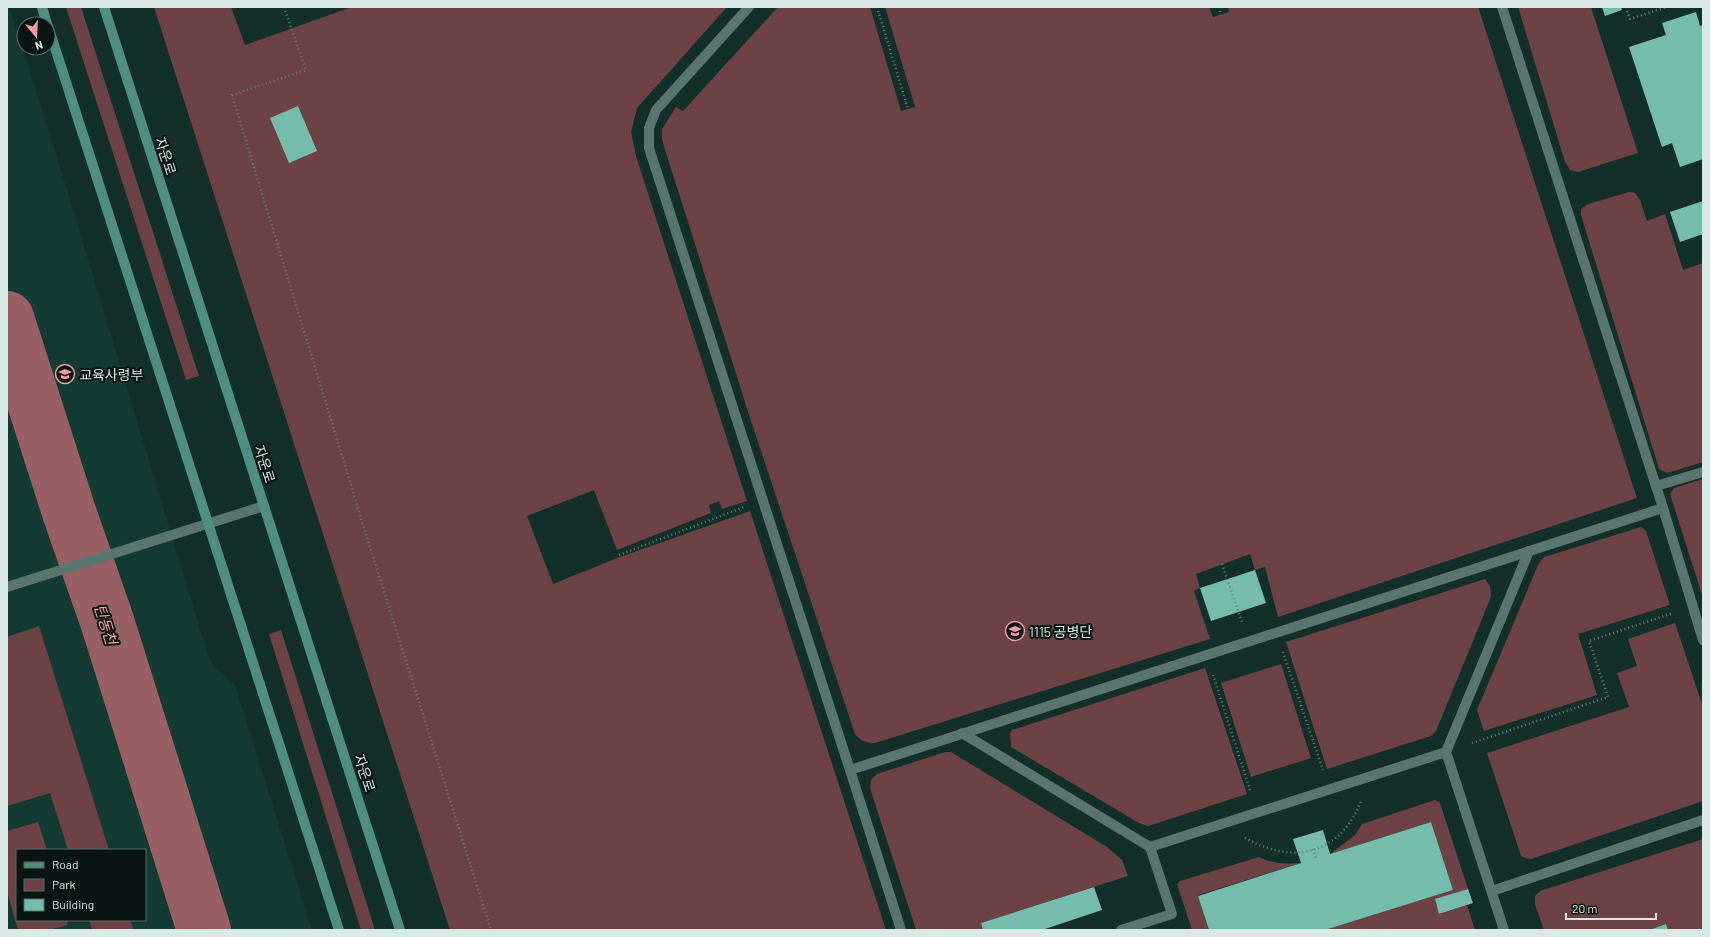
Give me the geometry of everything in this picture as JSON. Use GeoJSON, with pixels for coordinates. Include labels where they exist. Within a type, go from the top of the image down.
{"type":"FeatureCollection","features":[{"type":"Feature","properties":{"kind":"street","name":"자운로"},"geometry":{"type":"LineString","coordinates":[[104,7],[400,930]]}},
{"type":"Feature","properties":{"kind":"street"},"geometry":{"type":"LineString","coordinates":[[749,7],[656,110],[649,128],[649,148],[901,930]]}},
{"type":"Feature","properties":{"kind":"street"},"geometry":{"type":"LineString","coordinates":[[1502,7],[1663,508],[1703,640]]}},
{"type":"Feature","properties":{"kind":"street"},"geometry":{"type":"LineString","coordinates":[[56,50],[339,930]]}},
{"type":"Feature","properties":{"kind":"street"},"geometry":{"type":"LineString","coordinates":[[1656,486],[1703,472]]}},
{"type":"Feature","properties":{"kind":"street"},"geometry":{"type":"LineString","coordinates":[[7,587],[264,506]]}},
{"type":"Feature","properties":{"kind":"street"},"geometry":{"type":"LineString","coordinates":[[850,770],[1663,508]]}},
{"type":"Feature","properties":{"kind":"street"},"geometry":{"type":"LineString","coordinates":[[1504,930],[1446,752],[1529,550]]}},
{"type":"Feature","properties":{"kind":"street"},"geometry":{"type":"LineString","coordinates":[[962,733],[1150,847],[1172,914],[1121,930]]}},
{"type":"Feature","properties":{"kind":"street"},"geometry":{"type":"LineString","coordinates":[[1150,847],[1446,752]]}},
{"type":"Feature","properties":{"kind":"street"},"geometry":{"type":"LineString","coordinates":[[1492,891],[1703,820]]}},
{"type":"Feature","properties":{"kind":"path"},"geometry":{"type":"LineString","coordinates":[[284,7],[306,70],[232,95],[364,528],[491,930]]}},
{"type":"Feature","properties":{"kind":"path"},"geometry":{"type":"LineString","coordinates":[[877,7],[908,109]]}},
{"type":"Feature","properties":{"kind":"path"},"geometry":{"type":"LineString","coordinates":[[1219,7],[1221,15]]}},
{"type":"Feature","properties":{"kind":"path"},"geometry":{"type":"LineString","coordinates":[[1626,7],[1630,19],[1667,7]]}},
{"type":"Feature","properties":{"kind":"path"},"geometry":{"type":"LineString","coordinates":[[619,555],[763,499]]}},
{"type":"Feature","properties":{"kind":"path"},"geometry":{"type":"LineString","coordinates":[[1222,564],[1249,641]]}},
{"type":"Feature","properties":{"kind":"path"},"geometry":{"type":"LineString","coordinates":[[1446,752],[1608,697],[1589,641],[1693,606]]}},
{"type":"Feature","properties":{"kind":"path"},"geometry":{"type":"LineString","coordinates":[[1277,632],[1329,790]]}},
{"type":"Feature","properties":{"kind":"path"},"geometry":{"type":"LineString","coordinates":[[1206,655],[1258,813]]}},
{"type":"Feature","properties":{"kind":"path"},"geometry":{"type":"LineString","coordinates":[[1251,842],[1261,847],[1281,853],[1302,852],[1314,849],[1325,845],[1342,833],[1349,825],[1358,808]]}},
{"type":"Feature","properties":{"kind":"path"},"geometry":{"type":"LineString","coordinates":[[1314,849],[1316,858]]}},
{"type":"Feature","properties":{"kind":"shaded area","name":"교육사령부"},"geometry":{"type":"Polygon","coordinates":[[[7,7],[9,7],[16,29],[16,56],[25,56],[54,147],[208,655],[213,665],[235,685],[312,930],[7,930],[7,7]]]}},
{"type":"Feature","properties":{"kind":"green space"},"geometry":{"type":"Polygon","coordinates":[[[66,7],[81,7],[199,376],[186,380],[66,7]]]}},
{"type":"Feature","properties":{"kind":"green space"},"geometry":{"type":"Polygon","coordinates":[[[154,7],[231,7],[245,45],[352,7],[727,7],[637,108],[631,132],[636,156],[747,501],[722,509],[719,501],[709,505],[711,513],[617,550],[594,490],[527,516],[553,584],[620,557],[750,511],[886,930],[450,930],[154,7]]]}},
{"type":"Feature","properties":{"kind":"green space"},"geometry":{"type":"Polygon","coordinates":[[[778,7],[870,7],[901,111],[915,107],[885,7],[1209,7],[1213,17],[1229,12],[1228,7],[1478,7],[1637,498],[1278,617],[1265,567],[1255,570],[1250,554],[1196,574],[1200,588],[1194,591],[1210,639],[875,743],[862,740],[855,734],[751,421],[662,140],[662,129],[676,107],[683,111],[778,7]]]}},
{"type":"Feature","properties":{"kind":"green space"},"geometry":{"type":"Polygon","coordinates":[[[1518,7],[1591,7],[1638,153],[1578,172],[1570,170],[1565,162],[1518,7]]]}},
{"type":"Feature","properties":{"kind":"green space"},"geometry":{"type":"Polygon","coordinates":[[[1629,192],[1635,193],[1640,200],[1647,221],[1665,214],[1683,270],[1703,263],[1703,462],[1667,473],[1659,469],[1581,215],[1581,209],[1588,204],[1629,192]]]}},
{"type":"Feature","properties":{"kind":"green space"},"geometry":{"type":"Polygon","coordinates":[[[1703,479],[1703,598],[1670,494],[1674,488],[1703,479]]]}},
{"type":"Feature","properties":{"kind":"green space"},"geometry":{"type":"Polygon","coordinates":[[[1641,527],[1646,531],[1670,605],[1578,634],[1597,695],[1484,731],[1477,710],[1538,565],[1544,557],[1641,527]]]}},
{"type":"Feature","properties":{"kind":"green space"},"geometry":{"type":"Polygon","coordinates":[[[1485,579],[1490,586],[1491,597],[1436,731],[1431,736],[1327,769],[1286,642],[1485,579]]]}},
{"type":"Feature","properties":{"kind":"green space"},"geometry":{"type":"Polygon","coordinates":[[[1675,623],[1703,707],[1703,801],[1531,859],[1521,856],[1487,753],[1629,707],[1617,673],[1637,666],[1628,639],[1675,623]]]}},
{"type":"Feature","properties":{"kind":"green space"},"geometry":{"type":"Polygon","coordinates":[[[39,626],[109,849],[68,849],[50,793],[7,806],[7,637],[39,626]]]}},
{"type":"Feature","properties":{"kind":"green space"},"geometry":{"type":"Polygon","coordinates":[[[281,630],[375,930],[361,930],[269,634],[281,630]]]}},
{"type":"Feature","properties":{"kind":"green space"},"geometry":{"type":"Polygon","coordinates":[[[1281,664],[1311,758],[1251,777],[1221,683],[1281,664]]]}},
{"type":"Feature","properties":{"kind":"green space"},"geometry":{"type":"Polygon","coordinates":[[[1205,668],[1247,794],[1148,826],[1139,823],[1011,747],[1010,734],[1012,730],[1205,668]]]}},
{"type":"Feature","properties":{"kind":"green space"},"geometry":{"type":"Polygon","coordinates":[[[945,752],[951,752],[1107,847],[1122,860],[1128,876],[981,923],[983,930],[916,930],[870,788],[871,780],[877,774],[945,752]]]}},
{"type":"Feature","properties":{"kind":"green space"},"geometry":{"type":"Polygon","coordinates":[[[1435,800],[1440,803],[1468,889],[1435,900],[1440,914],[1467,905],[1475,930],[1325,930],[1453,890],[1431,822],[1330,854],[1355,835],[1362,824],[1435,800]]]}},
{"type":"Feature","properties":{"kind":"green space"},"geometry":{"type":"Polygon","coordinates":[[[38,822],[47,849],[16,849],[16,921],[67,921],[68,925],[49,930],[18,930],[7,891],[7,831],[38,822]]]}},
{"type":"Feature","properties":{"kind":"green space"},"geometry":{"type":"Polygon","coordinates":[[[1703,839],[1703,930],[1668,930],[1666,924],[1648,930],[1544,930],[1535,904],[1535,896],[1540,891],[1703,839]]]}},
{"type":"Feature","properties":{"kind":"green space"},"geometry":{"type":"Polygon","coordinates":[[[1259,857],[1279,863],[1301,863],[1198,895],[1209,930],[1192,930],[1177,884],[1180,881],[1259,857]]]}},
{"type":"Feature","properties":{"kind":"green space"},"geometry":{"type":"Polygon","coordinates":[[[89,921],[130,921],[134,930],[92,930],[89,921]]]}},
{"type":"Feature","properties":{"kind":"building"},"geometry":{"type":"Polygon","coordinates":[[[1602,7],[1621,7],[1622,10],[1605,16],[1602,7]]]}},
{"type":"Feature","properties":{"kind":"building"},"geometry":{"type":"Polygon","coordinates":[[[1696,12],[1700,26],[1703,25],[1703,159],[1680,167],[1672,143],[1662,147],[1629,47],[1666,35],[1662,23],[1696,12]]]}},
{"type":"Feature","properties":{"kind":"building"},"geometry":{"type":"Polygon","coordinates":[[[298,106],[317,151],[289,163],[270,118],[298,106]]]}},
{"type":"Feature","properties":{"kind":"building"},"geometry":{"type":"Polygon","coordinates":[[[1703,201],[1703,234],[1680,242],[1670,212],[1703,201]]]}},
{"type":"Feature","properties":{"kind":"building"},"geometry":{"type":"Polygon","coordinates":[[[1255,570],[1266,603],[1211,621],[1200,588],[1255,570]]]}},
{"type":"Feature","properties":{"kind":"building"},"geometry":{"type":"Polygon","coordinates":[[[1431,822],[1453,890],[1325,930],[1209,930],[1198,896],[1301,863],[1293,839],[1323,830],[1330,854],[1431,822]]]}},
{"type":"Feature","properties":{"kind":"building"},"geometry":{"type":"Polygon","coordinates":[[[1094,887],[1102,910],[1042,930],[983,930],[981,923],[1094,887]]]}},
{"type":"Feature","properties":{"kind":"building"},"geometry":{"type":"Polygon","coordinates":[[[1468,889],[1473,903],[1439,914],[1435,899],[1468,889]]]}},
{"type":"Feature","properties":{"kind":"building"},"geometry":{"type":"Polygon","coordinates":[[[1666,924],[1668,930],[1649,930],[1666,924]]]}},
{"type":"Feature","properties":{"kind":"waterway","name":"탄동천"},"geometry":{"type":"LineString","coordinates":[[7,318],[69,512],[107,621],[204,930]]}},
{"type":"Feature","properties":{"kind":"place","name":"교육사령부"},"geometry":{"type":"Point","coordinates":[65,374]}},
{"type":"Feature","properties":{"kind":"place","name":"1115 공병단"},"geometry":{"type":"Point","coordinates":[1015,631]}}]}
